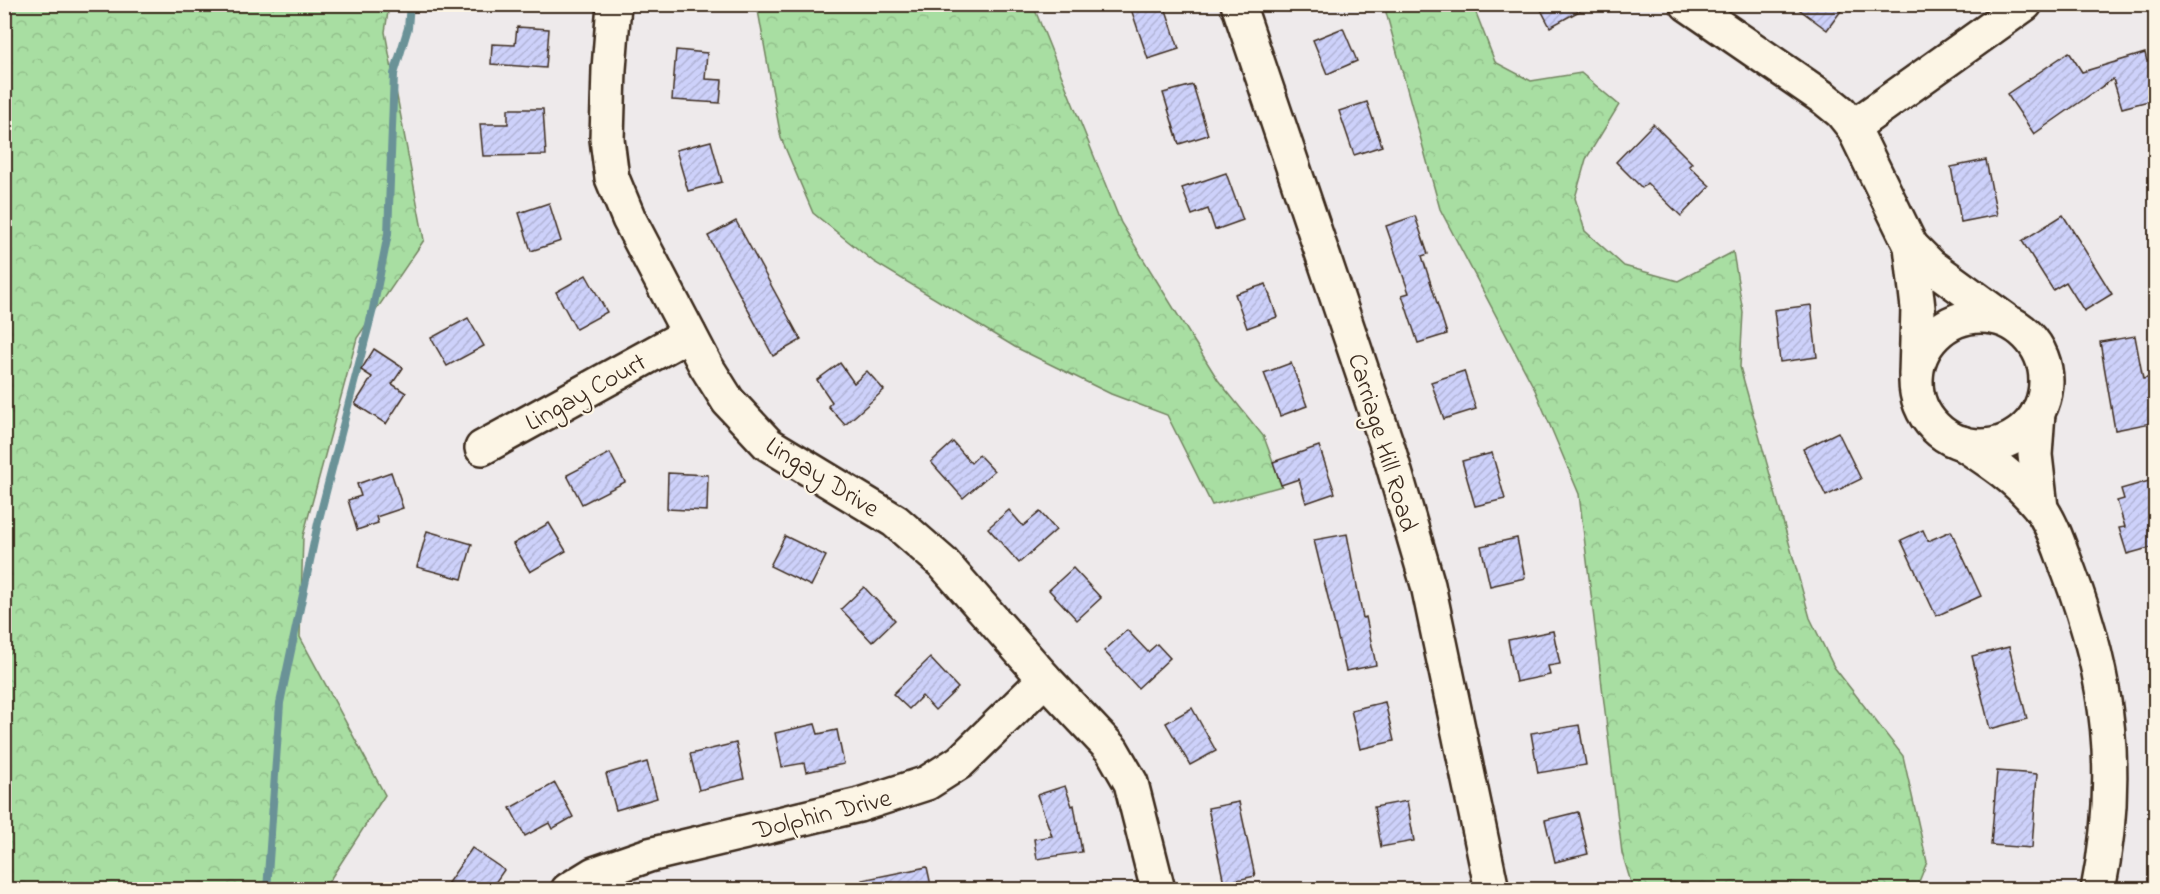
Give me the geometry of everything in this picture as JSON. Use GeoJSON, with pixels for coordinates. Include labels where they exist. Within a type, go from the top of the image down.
{"type":"FeatureCollection","features":[{"type":"Feature","properties":{"kind":"street","name":"Lingay Drive"},"geometry":{"type":"LineString","coordinates":[[614,4],[607,140],[612,178],[629,219],[688,334],[728,401],[750,428],[768,444],[903,528],[943,563],[1045,679],[1112,750],[1126,771],[1158,890]]}},
{"type":"Feature","properties":{"kind":"street","name":"Carriage Hill Road"},"geometry":{"type":"LineString","coordinates":[[1238,4],[1388,448],[1428,585],[1492,890]]}},
{"type":"Feature","properties":{"kind":"street"},"geometry":{"type":"LineString","coordinates":[[1687,4],[1841,112],[1853,128],[1911,246],[1930,265],[2025,332],[2041,356],[2046,384],[2038,412],[2035,455],[2041,508],[2079,600],[2101,675],[2105,702],[2111,760],[2111,796],[2098,890]]}},
{"type":"Feature","properties":{"kind":"street"},"geometry":{"type":"LineString","coordinates":[[1853,128],[2025,4]]}},
{"type":"Feature","properties":{"kind":"street"},"geometry":{"type":"LineString","coordinates":[[1911,246],[1918,308],[1916,374],[1919,401],[1927,418],[1942,433],[2001,467],[2041,508]]}},
{"type":"Feature","properties":{"kind":"street"},"geometry":{"type":"LineString","coordinates":[[1916,374],[1921,356],[1929,341],[1951,323],[1977,316],[2006,320]]}},
{"type":"Feature","properties":{"kind":"street","name":"Lingay Court"},"geometry":{"type":"LineString","coordinates":[[482,448],[688,334]]}},
{"type":"Feature","properties":{"kind":"street"},"geometry":{"type":"LineString","coordinates":[[1962,443],[1986,446],[2007,440],[2026,428],[2038,412]]}},
{"type":"Feature","properties":{"kind":"street","name":"Dolphin Drive"},"geometry":{"type":"LineString","coordinates":[[568,890],[594,874],[649,855],[859,805],[927,783],[960,762],[1045,679]]}},
{"type":"Feature","properties":{"kind":"green space"},"geometry":{"type":"Polygon","coordinates":[[[5,4],[389,5],[385,32],[424,240],[357,338],[303,536],[300,637],[385,795],[324,889],[5,889],[5,4]]]}},
{"type":"Feature","properties":{"kind":"green space"},"geometry":{"type":"Polygon","coordinates":[[[757,5],[1033,5],[1121,223],[1218,380],[1264,437],[1282,486],[1212,505],[1167,415],[1111,394],[1015,347],[874,262],[813,213],[781,138],[757,5]]]}},
{"type":"Feature","properties":{"kind":"green space"},"geometry":{"type":"Polygon","coordinates":[[[1384,5],[1473,5],[1495,62],[1531,81],[1581,73],[1619,105],[1586,159],[1575,198],[1585,231],[1624,266],[1678,281],[1733,252],[1743,312],[1740,367],[1810,618],[1834,667],[1903,756],[1927,862],[1916,889],[1633,889],[1622,853],[1579,494],[1535,390],[1440,209],[1384,5]]]}},
{"type":"Feature","properties":{"kind":"building"},"geometry":{"type":"Polygon","coordinates":[[[1143,4],[1164,4],[1179,49],[1148,59],[1131,9],[1143,4]]]}},
{"type":"Feature","properties":{"kind":"building"},"geometry":{"type":"Polygon","coordinates":[[[1538,4],[1592,4],[1550,27],[1538,4]]]}},
{"type":"Feature","properties":{"kind":"building"},"geometry":{"type":"Polygon","coordinates":[[[1792,4],[1846,4],[1827,30],[1792,4]]]}},
{"type":"Feature","properties":{"kind":"building"},"geometry":{"type":"Polygon","coordinates":[[[517,27],[549,29],[546,68],[491,64],[492,44],[515,45],[517,27]]]}},
{"type":"Feature","properties":{"kind":"building"},"geometry":{"type":"Polygon","coordinates":[[[1343,28],[1357,61],[1327,74],[1313,40],[1343,28]]]}},
{"type":"Feature","properties":{"kind":"building"},"geometry":{"type":"Polygon","coordinates":[[[676,50],[707,53],[705,79],[722,80],[720,103],[672,100],[676,50]]]}},
{"type":"Feature","properties":{"kind":"building"},"geometry":{"type":"Polygon","coordinates":[[[2069,52],[2082,72],[2145,53],[2147,61],[2156,58],[2156,99],[2122,108],[2113,79],[2034,134],[2007,94],[2069,52]]]}},
{"type":"Feature","properties":{"kind":"building"},"geometry":{"type":"Polygon","coordinates":[[[1193,85],[1208,135],[1179,144],[1163,93],[1193,85]]]}},
{"type":"Feature","properties":{"kind":"building"},"geometry":{"type":"Polygon","coordinates":[[[1367,102],[1382,146],[1354,155],[1339,111],[1367,102]]]}},
{"type":"Feature","properties":{"kind":"building"},"geometry":{"type":"Polygon","coordinates":[[[508,109],[543,109],[546,155],[483,156],[480,124],[508,124],[508,109]]]}},
{"type":"Feature","properties":{"kind":"building"},"geometry":{"type":"Polygon","coordinates":[[[1653,124],[1692,163],[1689,166],[1710,186],[1681,216],[1647,183],[1642,188],[1616,162],[1653,124]]]}},
{"type":"Feature","properties":{"kind":"building"},"geometry":{"type":"Polygon","coordinates":[[[711,141],[722,182],[688,191],[676,150],[711,141]]]}},
{"type":"Feature","properties":{"kind":"building"},"geometry":{"type":"Polygon","coordinates":[[[1986,160],[1997,215],[1961,222],[1951,167],[1986,160]]]}},
{"type":"Feature","properties":{"kind":"building"},"geometry":{"type":"Polygon","coordinates":[[[1226,173],[1243,220],[1215,230],[1208,209],[1192,215],[1182,188],[1226,173]]]}},
{"type":"Feature","properties":{"kind":"building"},"geometry":{"type":"Polygon","coordinates":[[[549,203],[561,241],[531,251],[519,213],[549,203]]]}},
{"type":"Feature","properties":{"kind":"building"},"geometry":{"type":"Polygon","coordinates":[[[2063,215],[2112,294],[2084,311],[2066,282],[2053,290],[2022,241],[2063,215]]]}},
{"type":"Feature","properties":{"kind":"building"},"geometry":{"type":"Polygon","coordinates":[[[1415,216],[1428,254],[1422,256],[1447,334],[1418,343],[1402,295],[1409,293],[1386,226],[1415,216]]]}},
{"type":"Feature","properties":{"kind":"building"},"geometry":{"type":"Polygon","coordinates":[[[736,221],[801,340],[773,356],[708,236],[736,221]]]}},
{"type":"Feature","properties":{"kind":"building"},"geometry":{"type":"Polygon","coordinates":[[[586,275],[607,312],[576,329],[556,292],[586,275]]]}},
{"type":"Feature","properties":{"kind":"building"},"geometry":{"type":"Polygon","coordinates":[[[1266,284],[1277,317],[1247,328],[1235,294],[1266,284]]]}},
{"type":"Feature","properties":{"kind":"building"},"geometry":{"type":"Polygon","coordinates":[[[1811,305],[1817,357],[1780,362],[1774,310],[1811,305]]]}},
{"type":"Feature","properties":{"kind":"building"},"geometry":{"type":"Polygon","coordinates":[[[468,318],[484,346],[447,366],[431,338],[468,318]]]}},
{"type":"Feature","properties":{"kind":"building"},"geometry":{"type":"Polygon","coordinates":[[[2135,336],[2143,379],[2151,377],[2156,422],[2115,430],[2100,342],[2135,336]]]}},
{"type":"Feature","properties":{"kind":"building"},"geometry":{"type":"Polygon","coordinates":[[[374,349],[403,368],[392,384],[406,393],[386,424],[355,404],[372,377],[361,370],[374,349]]]}},
{"type":"Feature","properties":{"kind":"building"},"geometry":{"type":"Polygon","coordinates":[[[840,363],[854,383],[867,371],[884,390],[845,425],[828,406],[832,402],[817,380],[840,363]]]}},
{"type":"Feature","properties":{"kind":"building"},"geometry":{"type":"Polygon","coordinates":[[[1291,363],[1307,406],[1280,416],[1264,373],[1291,363]]]}},
{"type":"Feature","properties":{"kind":"building"},"geometry":{"type":"Polygon","coordinates":[[[1464,371],[1476,409],[1444,419],[1431,382],[1464,371]]]}},
{"type":"Feature","properties":{"kind":"building"},"geometry":{"type":"Polygon","coordinates":[[[1838,432],[1861,479],[1826,496],[1803,449],[1838,432]]]}},
{"type":"Feature","properties":{"kind":"building"},"geometry":{"type":"Polygon","coordinates":[[[953,442],[971,463],[979,455],[994,471],[963,498],[931,462],[953,442]]]}},
{"type":"Feature","properties":{"kind":"building"},"geometry":{"type":"Polygon","coordinates":[[[1319,446],[1335,493],[1306,503],[1299,479],[1281,485],[1273,462],[1319,446]]]}},
{"type":"Feature","properties":{"kind":"building"},"geometry":{"type":"Polygon","coordinates":[[[610,453],[625,482],[582,504],[567,475],[610,453]]]}},
{"type":"Feature","properties":{"kind":"building"},"geometry":{"type":"Polygon","coordinates":[[[1492,453],[1505,499],[1475,506],[1462,461],[1492,453]]]}},
{"type":"Feature","properties":{"kind":"building"},"geometry":{"type":"Polygon","coordinates":[[[391,472],[403,508],[376,517],[378,523],[357,530],[348,500],[361,496],[357,484],[391,472]]]}},
{"type":"Feature","properties":{"kind":"building"},"geometry":{"type":"Polygon","coordinates":[[[668,473],[708,475],[707,511],[667,509],[668,473]]]}},
{"type":"Feature","properties":{"kind":"building"},"geometry":{"type":"Polygon","coordinates":[[[2156,479],[2156,546],[2127,554],[2119,528],[2125,527],[2117,501],[2124,499],[2121,489],[2156,479]]]}},
{"type":"Feature","properties":{"kind":"building"},"geometry":{"type":"Polygon","coordinates":[[[1009,510],[1023,526],[1040,512],[1056,530],[1019,563],[988,528],[1009,510]]]}},
{"type":"Feature","properties":{"kind":"building"},"geometry":{"type":"Polygon","coordinates":[[[549,523],[566,551],[530,572],[513,544],[549,523]]]}},
{"type":"Feature","properties":{"kind":"building"},"geometry":{"type":"Polygon","coordinates":[[[1923,530],[1928,541],[1951,531],[1981,596],[1936,616],[1901,540],[1923,530]]]}},
{"type":"Feature","properties":{"kind":"building"},"geometry":{"type":"Polygon","coordinates":[[[427,531],[472,544],[462,579],[417,567],[427,531]]]}},
{"type":"Feature","properties":{"kind":"building"},"geometry":{"type":"Polygon","coordinates":[[[1347,534],[1363,618],[1366,617],[1376,665],[1346,671],[1314,540],[1347,534]]]}},
{"type":"Feature","properties":{"kind":"building"},"geometry":{"type":"Polygon","coordinates":[[[785,536],[826,556],[811,586],[770,566],[785,536]]]}},
{"type":"Feature","properties":{"kind":"building"},"geometry":{"type":"Polygon","coordinates":[[[1517,538],[1525,578],[1490,586],[1481,546],[1517,538]]]}},
{"type":"Feature","properties":{"kind":"building"},"geometry":{"type":"Polygon","coordinates":[[[1073,568],[1101,598],[1077,620],[1049,590],[1073,568]]]}},
{"type":"Feature","properties":{"kind":"building"},"geometry":{"type":"Polygon","coordinates":[[[864,587],[895,620],[872,642],[841,609],[864,587]]]}},
{"type":"Feature","properties":{"kind":"building"},"geometry":{"type":"Polygon","coordinates":[[[1127,630],[1148,652],[1157,644],[1170,658],[1138,688],[1104,651],[1127,630]]]}},
{"type":"Feature","properties":{"kind":"building"},"geometry":{"type":"Polygon","coordinates":[[[1553,631],[1560,664],[1548,666],[1550,675],[1516,682],[1508,640],[1553,631]]]}},
{"type":"Feature","properties":{"kind":"building"},"geometry":{"type":"Polygon","coordinates":[[[2009,647],[2027,719],[1990,729],[1972,656],[2009,647]]]}},
{"type":"Feature","properties":{"kind":"building"},"geometry":{"type":"Polygon","coordinates":[[[930,658],[958,688],[935,710],[922,696],[909,709],[893,694],[930,658]]]}},
{"type":"Feature","properties":{"kind":"building"},"geometry":{"type":"Polygon","coordinates":[[[1385,702],[1394,741],[1360,749],[1351,710],[1385,702]]]}},
{"type":"Feature","properties":{"kind":"building"},"geometry":{"type":"Polygon","coordinates":[[[1192,708],[1216,751],[1190,765],[1166,723],[1192,708]]]}},
{"type":"Feature","properties":{"kind":"building"},"geometry":{"type":"Polygon","coordinates":[[[815,724],[818,734],[837,730],[844,764],[806,772],[804,763],[782,767],[775,733],[815,724]]]}},
{"type":"Feature","properties":{"kind":"building"},"geometry":{"type":"Polygon","coordinates":[[[1579,725],[1586,765],[1538,773],[1531,733],[1579,725]]]}},
{"type":"Feature","properties":{"kind":"building"},"geometry":{"type":"Polygon","coordinates":[[[736,743],[744,779],[699,790],[690,754],[736,743]]]}},
{"type":"Feature","properties":{"kind":"building"},"geometry":{"type":"Polygon","coordinates":[[[647,762],[657,798],[616,810],[606,774],[647,762]]]}},
{"type":"Feature","properties":{"kind":"building"},"geometry":{"type":"Polygon","coordinates":[[[1997,771],[2037,774],[2032,848],[1991,845],[1997,771]]]}},
{"type":"Feature","properties":{"kind":"building"},"geometry":{"type":"Polygon","coordinates":[[[555,783],[573,817],[552,829],[549,823],[525,836],[510,808],[555,783]]]}},
{"type":"Feature","properties":{"kind":"building"},"geometry":{"type":"Polygon","coordinates":[[[1065,786],[1072,806],[1074,805],[1082,852],[1037,859],[1034,839],[1052,836],[1037,795],[1065,786]]]}},
{"type":"Feature","properties":{"kind":"building"},"geometry":{"type":"Polygon","coordinates":[[[1407,801],[1414,841],[1381,847],[1374,807],[1407,801]]]}},
{"type":"Feature","properties":{"kind":"building"},"geometry":{"type":"Polygon","coordinates":[[[1239,802],[1255,876],[1224,883],[1208,808],[1239,802]]]}},
{"type":"Feature","properties":{"kind":"building"},"geometry":{"type":"Polygon","coordinates":[[[1578,812],[1588,854],[1555,862],[1545,820],[1578,812]]]}},
{"type":"Feature","properties":{"kind":"building"},"geometry":{"type":"Polygon","coordinates":[[[472,848],[504,870],[490,890],[443,890],[472,848]]]}},
{"type":"Feature","properties":{"kind":"building"},"geometry":{"type":"Polygon","coordinates":[[[927,867],[932,890],[863,890],[862,880],[927,867]]]}},
{"type":"Feature","properties":{"kind":"waterway"},"geometry":{"type":"LineString","coordinates":[[267,890],[280,703],[318,523],[373,309],[388,234],[394,74],[408,28],[410,4]]}}]}
